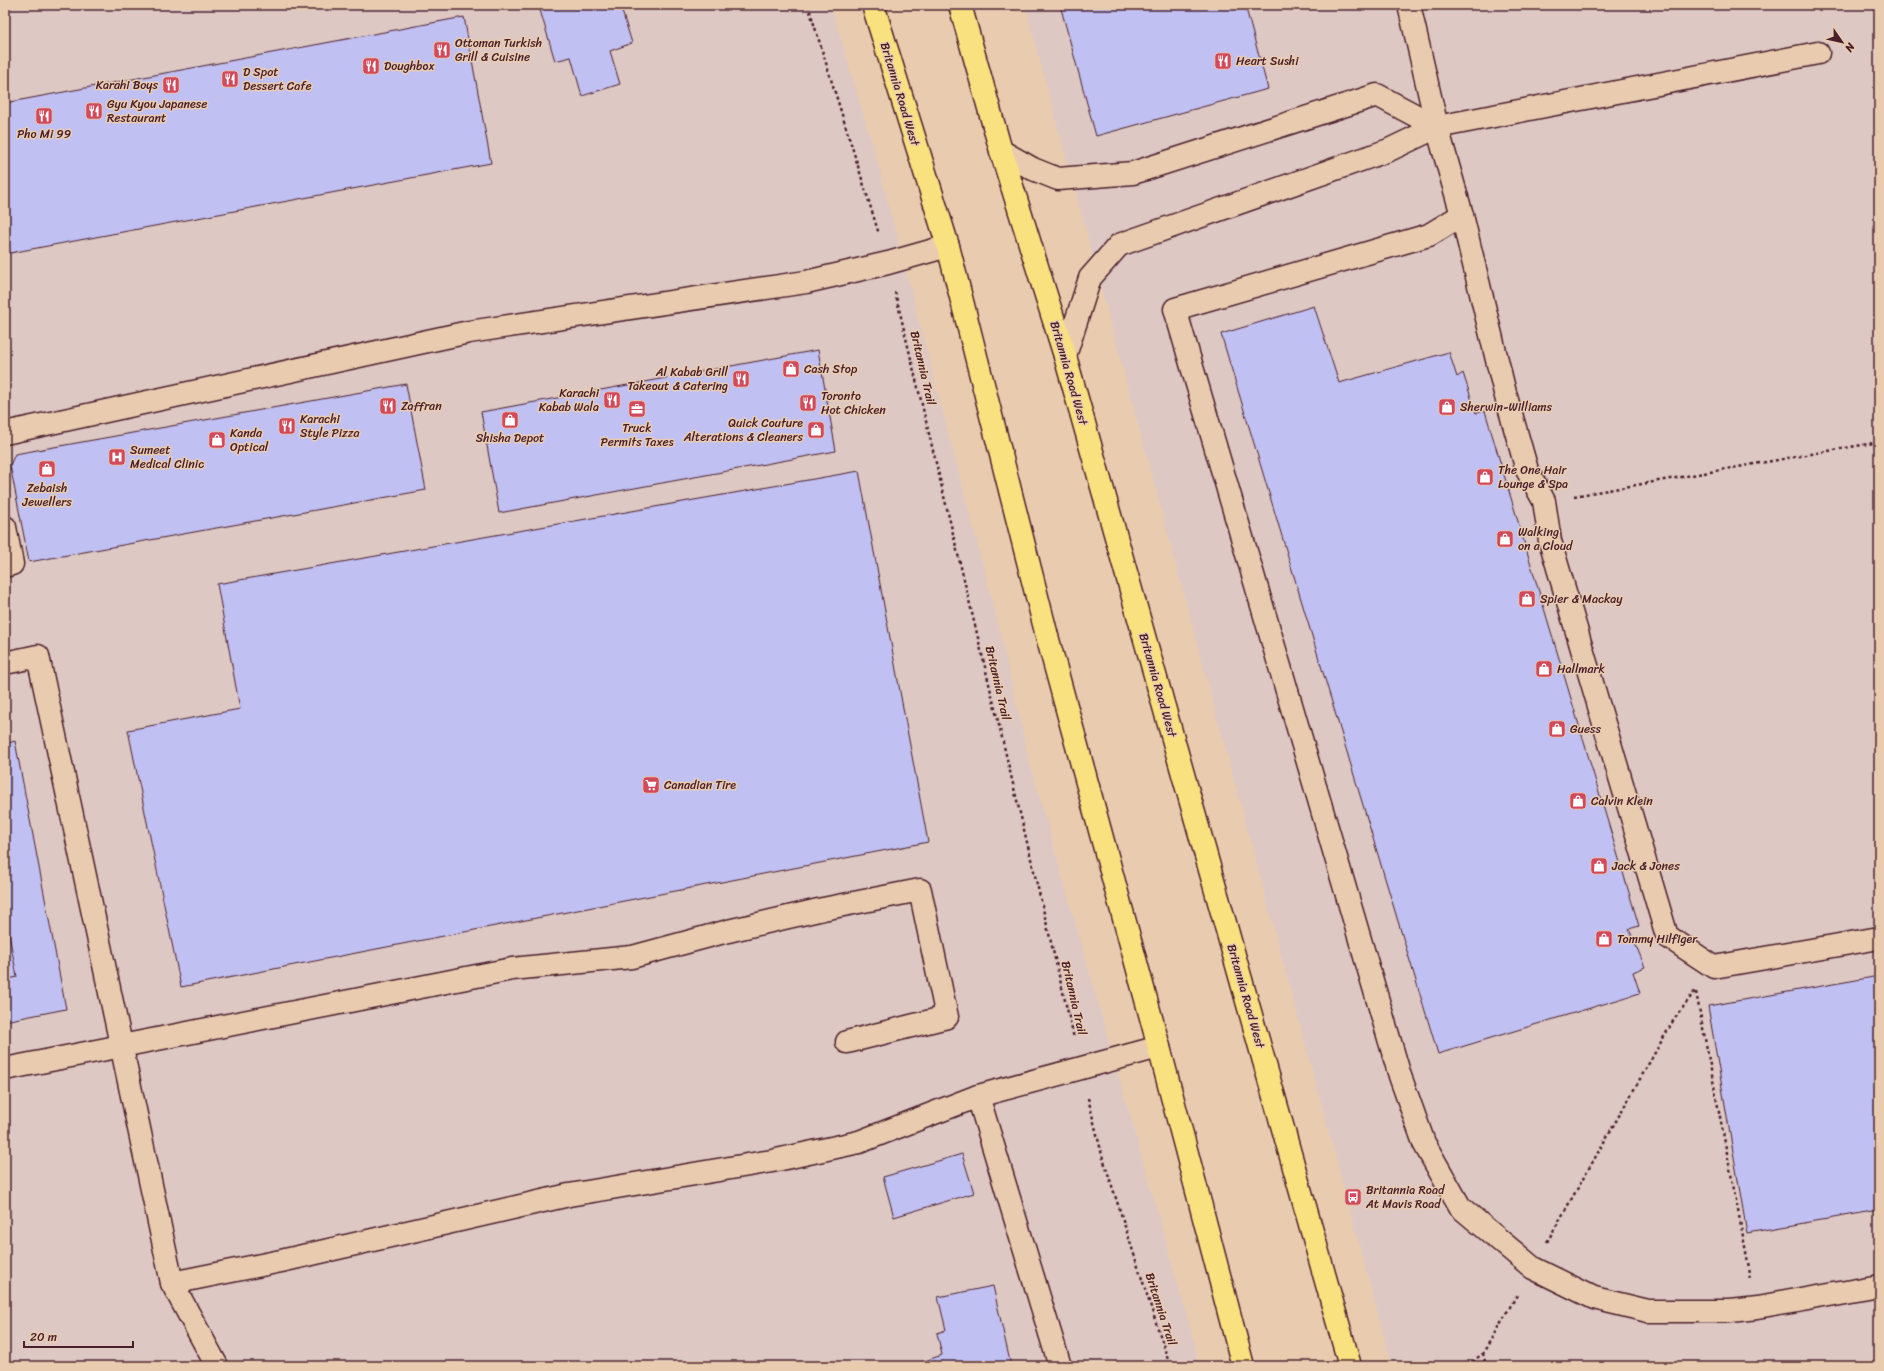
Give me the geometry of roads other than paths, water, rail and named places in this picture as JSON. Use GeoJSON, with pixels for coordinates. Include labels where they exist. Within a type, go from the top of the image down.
{"type":"FeatureCollection","features":[{"type":"Feature","properties":{"kind":"main road","name":"Britannia Road West"},"geometry":{"type":"LineString","coordinates":[[873,5],[948,246],[1047,636],[1159,1047],[1243,1366]]}},
{"type":"Feature","properties":{"kind":"main road","name":"Britannia Road West"},"geometry":{"type":"LineString","coordinates":[[960,5],[1001,151],[1065,356],[1350,1366]]}},
{"type":"Feature","properties":{"kind":"lane"},"geometry":{"type":"LineString","coordinates":[[1409,5],[1437,127],[1462,215],[1505,393],[1527,470],[1544,501],[1550,541],[1667,936],[1714,967],[1879,938]]}},
{"type":"Feature","properties":{"kind":"lane"},"geometry":{"type":"LineString","coordinates":[[1065,356],[1090,278],[1119,245],[1389,150],[1437,127],[1818,53]]}},
{"type":"Feature","properties":{"kind":"lane"},"geometry":{"type":"LineString","coordinates":[[1001,151],[1033,169],[1058,179],[1133,173],[1377,95],[1437,127]]}},
{"type":"Feature","properties":{"kind":"lane"},"geometry":{"type":"LineString","coordinates":[[1462,215],[1429,235],[1175,309],[1400,1076],[1424,1143],[1460,1207],[1533,1268],[1594,1298],[1648,1311],[1730,1311],[1756,1308],[1879,1286]]}},
{"type":"Feature","properties":{"kind":"lane"},"geometry":{"type":"LineString","coordinates":[[5,433],[469,332],[806,282],[888,263],[948,246]]}},
{"type":"Feature","properties":{"kind":"lane"},"geometry":{"type":"LineString","coordinates":[[5,527],[12,564],[5,566]]}},
{"type":"Feature","properties":{"kind":"lane"},"geometry":{"type":"LineString","coordinates":[[5,663],[38,656],[172,1283],[217,1366]]}},
{"type":"Feature","properties":{"kind":"lane"},"geometry":{"type":"LineString","coordinates":[[5,1069],[512,969],[632,957],[728,931],[823,909],[920,890],[947,1017],[847,1042]]}},
{"type":"Feature","properties":{"kind":"lane"},"geometry":{"type":"LineString","coordinates":[[172,1283],[281,1261],[569,1195],[772,1161],[859,1142],[978,1096],[1159,1047]]}},
{"type":"Feature","properties":{"kind":"lane"},"geometry":{"type":"LineString","coordinates":[[978,1096],[1059,1363]]}},
{"type":"Feature","properties":{"kind":"place","name":"Ottoman Turkish Grill & Cuisine"},"geometry":{"type":"Point","coordinates":[442,50]}},
{"type":"Feature","properties":{"kind":"place","name":"Heart Sushi"},"geometry":{"type":"Point","coordinates":[1223,61]}},
{"type":"Feature","properties":{"kind":"place","name":"Doughbox"},"geometry":{"type":"Point","coordinates":[371,66]}},
{"type":"Feature","properties":{"kind":"place","name":"D Spot Dessert Cafe"},"geometry":{"type":"Point","coordinates":[230,79]}},
{"type":"Feature","properties":{"kind":"place","name":"Karahi Boys"},"geometry":{"type":"Point","coordinates":[171,85]}},
{"type":"Feature","properties":{"kind":"place","name":"Gyu Kyou Japanese Restaurant"},"geometry":{"type":"Point","coordinates":[94,111]}},
{"type":"Feature","properties":{"kind":"place","name":"Pho Mi 99"},"geometry":{"type":"Point","coordinates":[44,116]}},
{"type":"Feature","properties":{"kind":"place","name":"Cash Stop"},"geometry":{"type":"Point","coordinates":[791,369]}},
{"type":"Feature","properties":{"kind":"place","name":"Al Kabab Grill Takeout & Catering"},"geometry":{"type":"Point","coordinates":[741,379]}},
{"type":"Feature","properties":{"kind":"place","name":"Karachi Kabab Wala"},"geometry":{"type":"Point","coordinates":[612,400]}},
{"type":"Feature","properties":{"kind":"place","name":"Toronto Hot Chicken"},"geometry":{"type":"Point","coordinates":[808,403]}},
{"type":"Feature","properties":{"kind":"place","name":"Zaffran"},"geometry":{"type":"Point","coordinates":[388,406]}},
{"type":"Feature","properties":{"kind":"place","name":"Sherwin-Williams"},"geometry":{"type":"Point","coordinates":[1447,407]}},
{"type":"Feature","properties":{"kind":"place","name":"Truck Permits Taxes"},"geometry":{"type":"Point","coordinates":[637,409]}},
{"type":"Feature","properties":{"kind":"place","name":"Shisha Depot"},"geometry":{"type":"Point","coordinates":[510,420]}},
{"type":"Feature","properties":{"kind":"place","name":"Karachi Style Pizza"},"geometry":{"type":"Point","coordinates":[287,426]}},
{"type":"Feature","properties":{"kind":"place","name":"Quick Couture Alterations & Cleaners"},"geometry":{"type":"Point","coordinates":[816,430]}},
{"type":"Feature","properties":{"kind":"place","name":"Kanda Optical"},"geometry":{"type":"Point","coordinates":[217,440]}},
{"type":"Feature","properties":{"kind":"place","name":"Sumeet Medical Clinic"},"geometry":{"type":"Point","coordinates":[117,457]}},
{"type":"Feature","properties":{"kind":"place","name":"Zebaish Jewellers"},"geometry":{"type":"Point","coordinates":[47,469]}},
{"type":"Feature","properties":{"kind":"place","name":"The One Hair Lounge & Spa"},"geometry":{"type":"Point","coordinates":[1485,477]}},
{"type":"Feature","properties":{"kind":"place","name":"Walking on a Cloud"},"geometry":{"type":"Point","coordinates":[1505,539]}},
{"type":"Feature","properties":{"kind":"place","name":"Spier & Mackay"},"geometry":{"type":"Point","coordinates":[1527,599]}},
{"type":"Feature","properties":{"kind":"place","name":"Hallmark"},"geometry":{"type":"Point","coordinates":[1544,669]}},
{"type":"Feature","properties":{"kind":"place","name":"Guess"},"geometry":{"type":"Point","coordinates":[1557,729]}},
{"type":"Feature","properties":{"kind":"place","name":"Canadian Tire"},"geometry":{"type":"Point","coordinates":[651,785]}},
{"type":"Feature","properties":{"kind":"place","name":"Calvin Klein"},"geometry":{"type":"Point","coordinates":[1578,801]}},
{"type":"Feature","properties":{"kind":"place","name":"Jack & Jones"},"geometry":{"type":"Point","coordinates":[1599,866]}},
{"type":"Feature","properties":{"kind":"place","name":"Tommy Hilfiger"},"geometry":{"type":"Point","coordinates":[1604,939]}},
{"type":"Feature","properties":{"kind":"place","name":"Britannia Road At Mavis Road"},"geometry":{"type":"Point","coordinates":[1353,1197]}}]}
